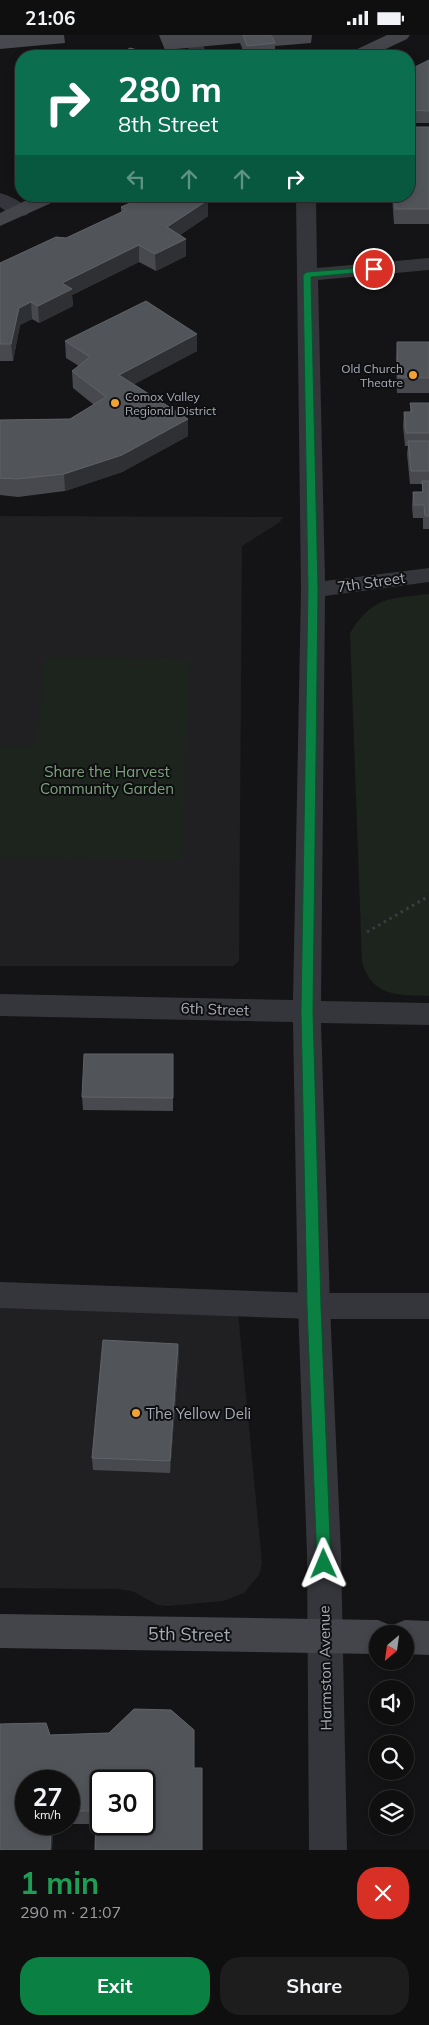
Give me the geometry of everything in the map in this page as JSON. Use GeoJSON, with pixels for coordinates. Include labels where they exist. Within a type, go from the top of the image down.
{"type":"FeatureCollection","features":[{"type":"Feature","properties":{"kind":"street"},"geometry":{"type":"LineString","coordinates":[[370,50],[401,35]]}},
{"type":"Feature","properties":{"kind":"street"},"geometry":{"type":"LineString","coordinates":[[0,199],[20,211]]}},
{"type":"Feature","properties":{"kind":"street"},"geometry":{"type":"LineString","coordinates":[[0,219],[39,202]]}},
{"type":"Feature","properties":{"kind":"street","name":"Harmston Avenue"},"geometry":{"type":"LineString","coordinates":[[306,202],[313,590],[307,1011],[314,1306],[324,1553],[328,1850]]}},
{"type":"Feature","properties":{"kind":"street"},"geometry":{"type":"LineString","coordinates":[[307,275],[429,264]]}},
{"type":"Feature","properties":{"kind":"street","name":"7th Street"},"geometry":{"type":"LineString","coordinates":[[313,590],[429,575]]}},
{"type":"Feature","properties":{"kind":"street","name":"6th Street"},"geometry":{"type":"LineString","coordinates":[[0,1005],[429,1014]]}},
{"type":"Feature","properties":{"kind":"street","name":"5th Street"},"geometry":{"type":"LineString","coordinates":[[0,1631],[369,1637]]}},
{"type":"Feature","properties":{"kind":"street"},"geometry":{"type":"LineString","coordinates":[[414,1637],[429,1638]]}},
{"type":"Feature","properties":{"kind":"lane"},"geometry":{"type":"LineString","coordinates":[[0,1295],[314,1306],[429,1306]]}},
{"type":"Feature","properties":{"kind":"path"},"geometry":{"type":"LineString","coordinates":[[366,932],[429,896]]}},
{"type":"Feature","properties":{"kind":"shaded area"},"geometry":{"type":"Polygon","coordinates":[[[0,516],[283,517],[280,522],[242,546],[239,961],[233,966],[0,966],[0,516]]]}},
{"type":"Feature","properties":{"kind":"shaded area"},"geometry":{"type":"Polygon","coordinates":[[[0,1295],[237,1302],[262,1563],[259,1575],[244,1593],[223,1601],[168,1606],[158,1605],[132,1591],[118,1589],[0,1588],[0,1295]]]}},
{"type":"Feature","properties":{"kind":"green space"},"geometry":{"type":"Polygon","coordinates":[[[429,594],[429,996],[397,994],[379,988],[366,973],[362,962],[350,633],[366,612],[383,601],[429,594]]]}},
{"type":"Feature","properties":{"kind":"green space","name":"Share the Harvest Community Garden"},"geometry":{"type":"Polygon","coordinates":[[[45,657],[189,659],[182,859],[0,857],[0,745],[36,745],[45,657]]]}},
{"type":"Feature","properties":{"kind":"building"},"geometry":{"type":"Polygon","coordinates":[[[243,35],[271,35],[275,43],[247,46],[243,35]]]}},
{"type":"Feature","properties":{"kind":"building"},"geometry":{"type":"Polygon","coordinates":[[[429,60],[429,111],[415,110],[415,67],[429,60]]]}},
{"type":"Feature","properties":{"kind":"building"},"geometry":{"type":"Polygon","coordinates":[[[415,127],[429,127],[429,209],[395,209],[394,202],[415,202],[415,127]]]}},
{"type":"Feature","properties":{"kind":"building"},"geometry":{"type":"Polygon","coordinates":[[[132,202],[205,202],[167,227],[186,239],[155,254],[139,245],[62,283],[72,289],[38,306],[31,302],[19,308],[11,344],[0,344],[0,263],[56,237],[66,238],[126,210],[121,207],[132,202]]]}},
{"type":"Feature","properties":{"kind":"building","name":"Comox Valley Regional District"},"geometry":{"type":"Polygon","coordinates":[[[146,301],[197,334],[119,375],[188,419],[122,455],[64,474],[17,479],[0,478],[0,420],[70,419],[106,397],[72,371],[90,357],[65,341],[146,301]]]}},
{"type":"Feature","properties":{"kind":"building"},"geometry":{"type":"Polygon","coordinates":[[[397,342],[429,342],[429,378],[398,377],[397,342]]]}},
{"type":"Feature","properties":{"kind":"building"},"geometry":{"type":"Polygon","coordinates":[[[410,403],[429,403],[429,433],[406,433],[404,412],[412,412],[410,403]]]}},
{"type":"Feature","properties":{"kind":"building"},"geometry":{"type":"Polygon","coordinates":[[[408,441],[429,441],[429,471],[411,471],[408,441]]]}},
{"type":"Feature","properties":{"kind":"building"},"geometry":{"type":"Polygon","coordinates":[[[422,481],[429,481],[429,516],[425,516],[424,505],[414,505],[413,492],[423,492],[422,481]]]}},
{"type":"Feature","properties":{"kind":"building"},"geometry":{"type":"Polygon","coordinates":[[[84,1054],[173,1054],[173,1098],[82,1097],[84,1054]]]}},
{"type":"Feature","properties":{"kind":"building","name":"The Yellow Deli"},"geometry":{"type":"Polygon","coordinates":[[[103,1340],[178,1344],[170,1461],[92,1458],[103,1340]]]}},
{"type":"Feature","properties":{"kind":"building"},"geometry":{"type":"Polygon","coordinates":[[[134,1709],[171,1710],[194,1730],[194,1768],[202,1768],[202,1850],[95,1850],[95,1835],[155,1835],[155,1770],[90,1770],[90,1811],[80,1811],[80,1770],[15,1770],[15,1835],[51,1835],[50,1850],[0,1850],[0,1724],[46,1723],[50,1735],[109,1733],[134,1709]]]}},
{"type":"Feature","properties":{"kind":"place","name":"Old Church Theatre"},"geometry":{"type":"Point","coordinates":[413,375]}},
{"type":"Feature","properties":{"kind":"place","name":"Comox Valley Regional District"},"geometry":{"type":"Point","coordinates":[115,403]}},
{"type":"Feature","properties":{"kind":"place","name":"The Yellow Deli"},"geometry":{"type":"Point","coordinates":[136,1413]}},
{"type":"Feature","properties":{"kind":"route"},"geometry":{"type":"LineString","coordinates":[[324,1564],[314,1306],[306,962],[313,590],[307,275],[374,269]]}}]}
